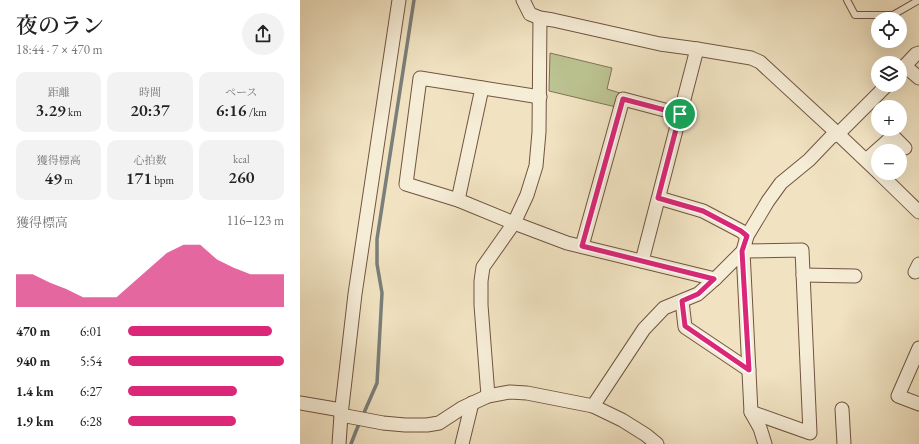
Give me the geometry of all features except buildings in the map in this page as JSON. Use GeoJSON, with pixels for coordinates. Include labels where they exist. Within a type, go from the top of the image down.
{"type":"FeatureCollection","features":[{"type":"Feature","properties":{"kind":"street"},"geometry":{"type":"LineString","coordinates":[[339,444],[341,412],[355,294],[399,0]]}},
{"type":"Feature","properties":{"kind":"street"},"geometry":{"type":"LineString","coordinates":[[523,0],[530,14],[540,18],[660,44],[751,58],[760,62],[871,165]]}},
{"type":"Feature","properties":{"kind":"street"},"geometry":{"type":"LineString","coordinates":[[488,396],[481,305],[481,281],[483,267],[514,223],[527,195],[536,166],[540,97],[540,18]]}},
{"type":"Feature","properties":{"kind":"street"},"geometry":{"type":"LineString","coordinates":[[642,261],[697,49]]}},
{"type":"Feature","properties":{"kind":"street"},"geometry":{"type":"LineString","coordinates":[[907,64],[916,54],[919,53]]}},
{"type":"Feature","properties":{"kind":"street"},"geometry":{"type":"LineString","coordinates":[[907,70],[919,78]]}},
{"type":"Feature","properties":{"kind":"street"},"geometry":{"type":"LineString","coordinates":[[540,97],[420,78],[406,184],[458,200],[567,243],[714,279]]}},
{"type":"Feature","properties":{"kind":"street"},"geometry":{"type":"LineString","coordinates":[[458,200],[482,88]]}},
{"type":"Feature","properties":{"kind":"street"},"geometry":{"type":"LineString","coordinates":[[765,444],[760,428],[751,412],[742,251],[747,236],[768,202],[782,183],[809,160],[830,137],[838,134],[880,92]]}},
{"type":"Feature","properties":{"kind":"street"},"geometry":{"type":"LineString","coordinates":[[582,246],[623,99],[680,114]]}},
{"type":"Feature","properties":{"kind":"street"},"geometry":{"type":"LineString","coordinates":[[884,144],[893,136],[901,144]]}},
{"type":"Feature","properties":{"kind":"street"},"geometry":{"type":"LineString","coordinates":[[866,160],[871,156]]}},
{"type":"Feature","properties":{"kind":"street"},"geometry":{"type":"LineString","coordinates":[[885,180],[919,212]]}},
{"type":"Feature","properties":{"kind":"street"},"geometry":{"type":"LineString","coordinates":[[658,198],[703,211],[741,231],[747,236]]}},
{"type":"Feature","properties":{"kind":"street"},"geometry":{"type":"LineString","coordinates":[[592,406],[644,329],[664,308],[698,294],[742,251],[802,250],[810,433],[751,412]]}},
{"type":"Feature","properties":{"kind":"street"},"geometry":{"type":"LineString","coordinates":[[804,274],[855,276]]}},
{"type":"Feature","properties":{"kind":"street"},"geometry":{"type":"LineString","coordinates":[[682,301],[685,326],[749,370]]}},
{"type":"Feature","properties":{"kind":"street"},"geometry":{"type":"LineString","coordinates":[[919,348],[898,396],[919,404]]}},
{"type":"Feature","properties":{"kind":"street"},"geometry":{"type":"LineString","coordinates":[[300,403],[383,423],[427,425],[439,423],[462,408],[488,396],[510,392],[527,393],[592,406],[622,420],[646,435],[657,444]]}},
{"type":"Feature","properties":{"kind":"street"},"geometry":{"type":"LineString","coordinates":[[462,444],[472,403]]}},
{"type":"Feature","properties":{"kind":"street"},"geometry":{"type":"LineString","coordinates":[[842,409],[844,444]]}},
{"type":"Feature","properties":{"kind":"lane"},"geometry":{"type":"LineString","coordinates":[[847,0],[855,15],[893,15],[919,0]]}},
{"type":"Feature","properties":{"kind":"green space"},"geometry":{"type":"Polygon","coordinates":[[[550,53],[612,68],[607,89],[620,93],[616,107],[549,91],[550,53]]]}},
{"type":"Feature","properties":{"kind":"waterway"},"geometry":{"type":"LineString","coordinates":[[351,444],[377,383],[382,293],[377,264],[377,239],[414,0]]}},
{"type":"Feature","properties":{"kind":"route"},"geometry":{"type":"LineString","coordinates":[[623,99],[680,114],[658,198],[703,211],[741,231],[747,236],[742,251],[749,370],[685,326],[682,301],[698,294],[714,279],[582,246],[623,99]]}}]}
